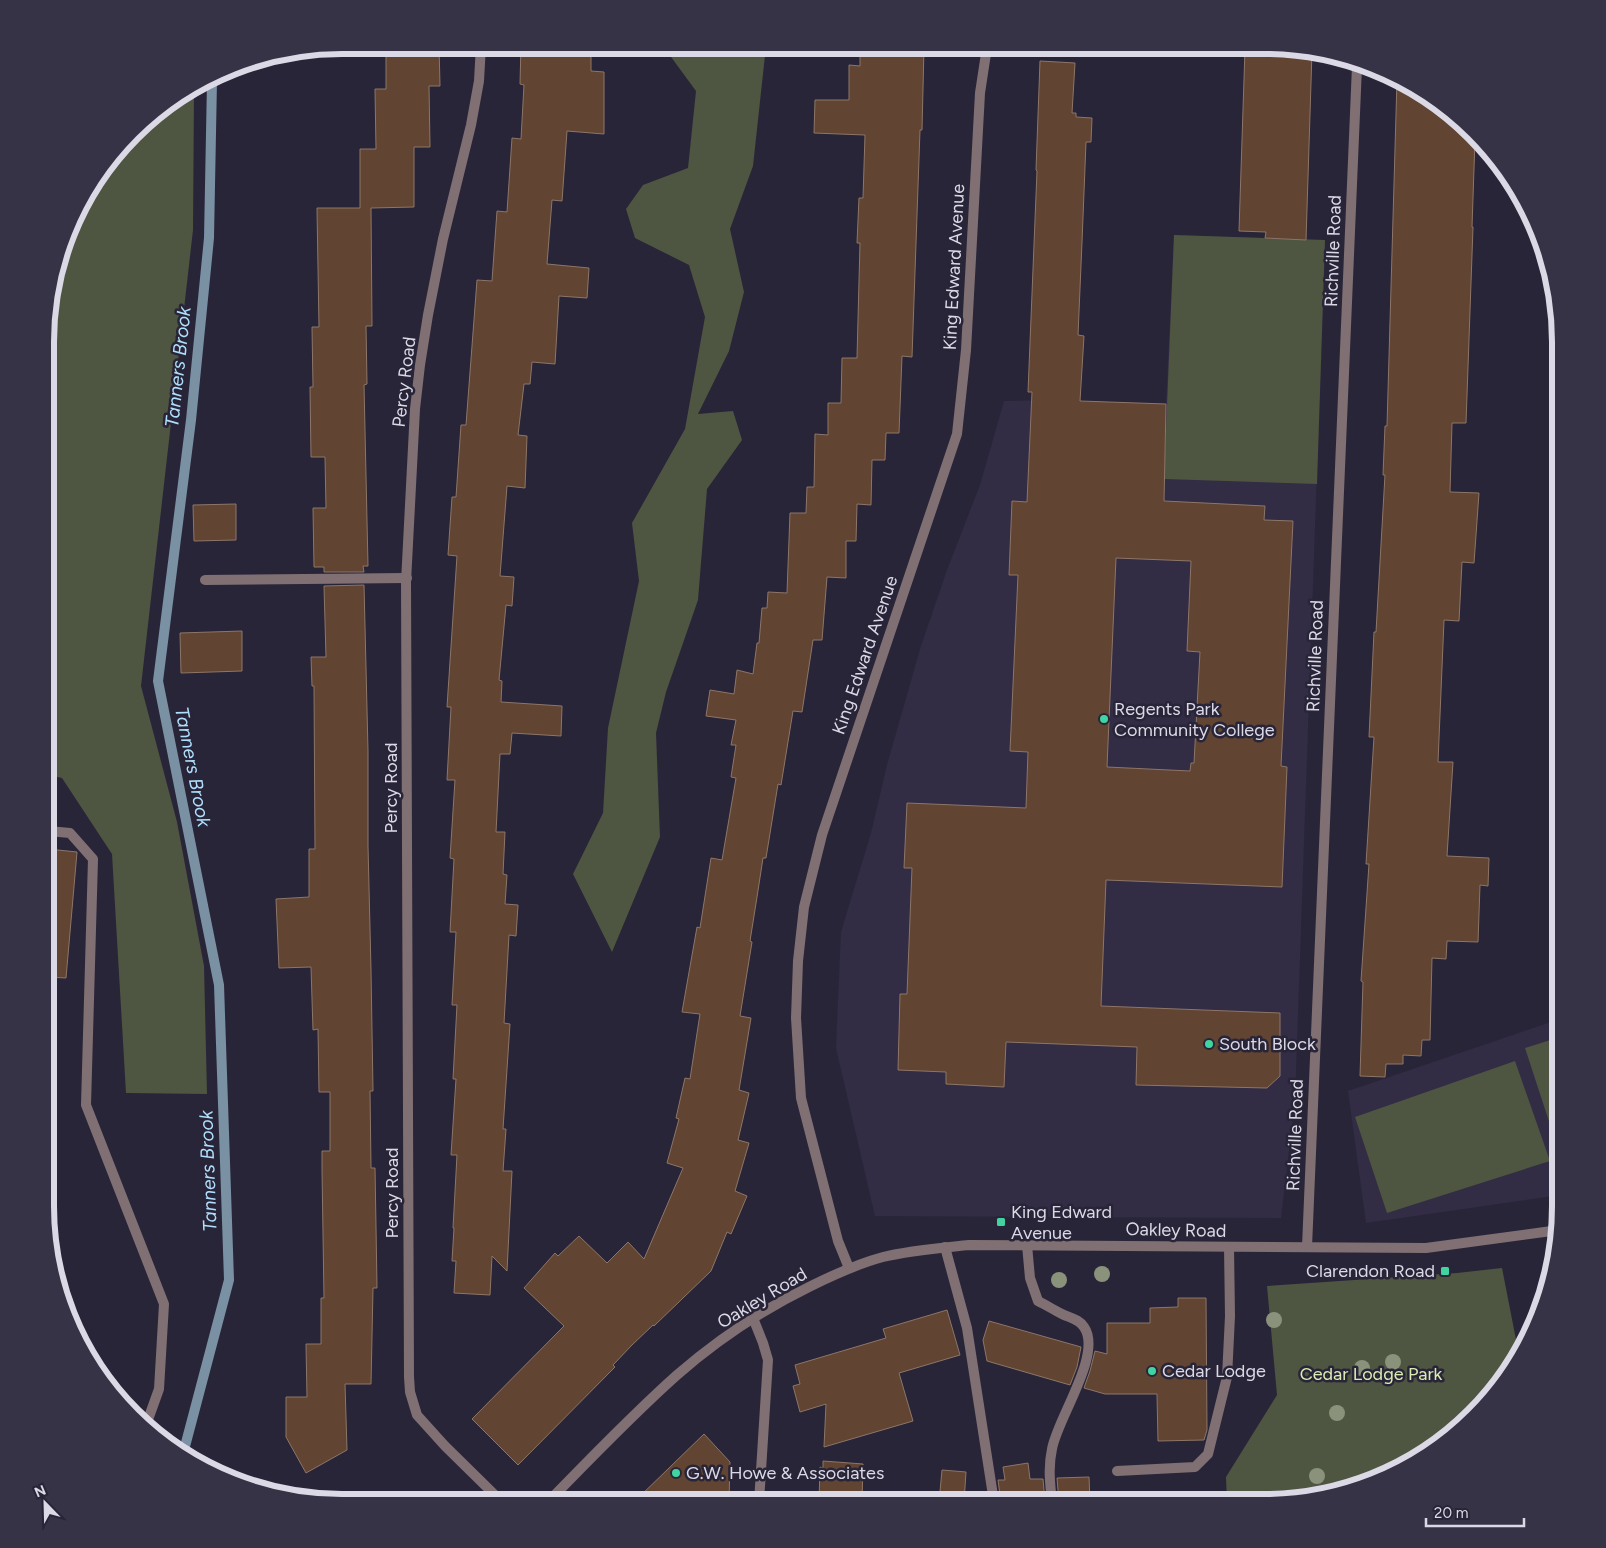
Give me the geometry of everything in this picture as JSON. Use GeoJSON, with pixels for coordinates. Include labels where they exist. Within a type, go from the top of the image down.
{"type":"FeatureCollection","features":[{"type":"Feature","properties":{"kind":"street","name":"Percy Road"},"geometry":{"type":"LineString","coordinates":[[481,54],[479,82],[472,125],[444,239],[428,315],[415,409],[406,578],[409,1377],[410,1392],[417,1415],[425,1426],[494,1494]]}},
{"type":"Feature","properties":{"kind":"street","name":"King Edward Avenue"},"geometry":{"type":"LineString","coordinates":[[849,1268],[836,1233],[801,1098],[796,1018],[798,961],[804,907],[822,835],[957,434],[966,350],[980,92],[986,54]]}},
{"type":"Feature","properties":{"kind":"street","name":"Richville Road"},"geometry":{"type":"LineString","coordinates":[[1307,1247],[1357,69]]}},
{"type":"Feature","properties":{"kind":"street"},"geometry":{"type":"LineString","coordinates":[[205,580],[406,578]]}},
{"type":"Feature","properties":{"kind":"street"},"geometry":{"type":"LineString","coordinates":[[54,832],[70,833],[93,859],[86,1105],[164,1304],[159,1389],[148,1419]]}},
{"type":"Feature","properties":{"kind":"street","name":"Oakley Road"},"geometry":{"type":"LineString","coordinates":[[556,1494],[625,1424],[677,1375],[709,1349],[784,1299],[849,1268],[882,1257],[916,1250],[969,1245],[1426,1248],[1551,1231]]}},
{"type":"Feature","properties":{"kind":"street"},"geometry":{"type":"LineString","coordinates":[[1027,1245],[1030,1278],[1038,1301],[1080,1322],[1086,1328],[1089,1340],[1088,1357],[1052,1447],[1049,1473],[1051,1494]]}},
{"type":"Feature","properties":{"kind":"street"},"geometry":{"type":"LineString","coordinates":[[945,1247],[967,1328],[993,1494]]}},
{"type":"Feature","properties":{"kind":"street"},"geometry":{"type":"LineString","coordinates":[[1117,1471],[1195,1467],[1208,1454],[1227,1377],[1230,1316],[1229,1247]]}},
{"type":"Feature","properties":{"kind":"street"},"geometry":{"type":"LineString","coordinates":[[754,1318],[768,1360],[760,1494]]}},
{"type":"Feature","properties":{"kind":"shaded area","name":"Regents Park Community College"},"geometry":{"type":"Polygon","coordinates":[[[1174,235],[1325,240],[1295,1100],[1281,1218],[875,1216],[836,1048],[841,932],[871,833],[887,765],[921,646],[947,570],[980,485],[1004,401],[1050,400],[1166,404],[1174,235]]]}},
{"type":"Feature","properties":{"kind":"shaded area"},"geometry":{"type":"Polygon","coordinates":[[[1552,1022],[1552,1196],[1366,1223],[1348,1091],[1552,1022]]]}},
{"type":"Feature","properties":{"kind":"green space"},"geometry":{"type":"Polygon","coordinates":[[[669,54],[765,54],[753,166],[730,229],[744,292],[729,351],[698,414],[733,411],[742,440],[707,489],[698,600],[666,692],[656,733],[660,837],[612,952],[573,874],[603,813],[608,728],[639,581],[632,523],[685,429],[705,317],[689,265],[635,238],[626,209],[643,185],[688,168],[696,91],[669,54]]]}},
{"type":"Feature","properties":{"kind":"green space"},"geometry":{"type":"Polygon","coordinates":[[[194,95],[193,230],[141,686],[177,822],[204,966],[207,1094],[126,1093],[112,854],[62,778],[54,776],[54,323],[59,286],[69,249],[83,214],[113,166],[152,125],[194,95]]]}},
{"type":"Feature","properties":{"kind":"green space"},"geometry":{"type":"Polygon","coordinates":[[[1174,235],[1325,240],[1317,484],[1164,479],[1174,235]]]}},
{"type":"Feature","properties":{"kind":"green space"},"geometry":{"type":"Polygon","coordinates":[[[1552,1040],[1552,1131],[1525,1048],[1552,1040]]]}},
{"type":"Feature","properties":{"kind":"green space"},"geometry":{"type":"Polygon","coordinates":[[[1515,1061],[1550,1161],[1387,1213],[1355,1117],[1515,1061]]]}},
{"type":"Feature","properties":{"kind":"green space","name":"Cedar Lodge Park"},"geometry":{"type":"Polygon","coordinates":[[[1502,1268],[1517,1345],[1493,1382],[1468,1410],[1440,1435],[1408,1456],[1392,1465],[1357,1479],[1302,1492],[1227,1494],[1226,1477],[1277,1395],[1267,1286],[1457,1273],[1502,1268]]]}},
{"type":"Feature","properties":{"kind":"building"},"geometry":{"type":"Polygon","coordinates":[[[386,54],[439,54],[440,86],[429,86],[430,147],[414,147],[414,207],[371,208],[372,326],[366,326],[367,384],[364,385],[368,566],[363,566],[364,572],[324,572],[324,567],[314,567],[313,508],[326,508],[325,457],[311,457],[310,387],[313,387],[312,327],[319,327],[317,208],[360,208],[360,149],[376,149],[375,89],[386,89],[386,54]]]}},
{"type":"Feature","properties":{"kind":"building"},"geometry":{"type":"Polygon","coordinates":[[[521,54],[591,56],[591,71],[604,72],[604,134],[567,131],[562,201],[552,200],[547,264],[589,268],[587,298],[559,296],[555,364],[532,362],[530,384],[524,384],[518,435],[527,436],[525,488],[507,486],[500,576],[514,577],[512,606],[506,605],[499,680],[502,681],[501,702],[562,706],[561,736],[512,733],[510,754],[500,754],[496,832],[505,832],[503,874],[507,875],[505,904],[518,905],[516,936],[509,935],[504,1023],[510,1024],[503,1129],[506,1129],[503,1171],[512,1171],[507,1271],[492,1256],[490,1295],[454,1293],[456,1261],[452,1261],[457,1155],[451,1155],[456,1079],[453,1079],[457,1005],[452,1005],[456,932],[450,932],[454,859],[450,858],[455,780],[447,780],[451,707],[447,707],[457,556],[448,555],[452,497],[456,497],[461,425],[466,425],[477,280],[492,281],[497,211],[507,212],[512,138],[521,139],[524,85],[520,84],[521,54]]]}},
{"type":"Feature","properties":{"kind":"building"},"geometry":{"type":"Polygon","coordinates":[[[860,54],[924,54],[912,357],[902,356],[899,433],[886,433],[885,460],[872,460],[871,505],[857,504],[856,541],[846,541],[846,578],[827,577],[822,640],[813,640],[802,712],[793,711],[781,785],[778,784],[766,858],[763,858],[740,1016],[751,1018],[739,1090],[749,1093],[738,1140],[749,1143],[735,1191],[747,1196],[731,1234],[727,1232],[711,1271],[632,1345],[613,1365],[615,1367],[518,1465],[472,1419],[564,1326],[524,1288],[555,1253],[558,1256],[579,1236],[607,1263],[628,1242],[644,1259],[683,1168],[667,1163],[679,1119],[676,1118],[685,1078],[690,1079],[700,1014],[682,1012],[697,927],[700,928],[711,858],[722,860],[736,778],[731,777],[736,745],[731,745],[736,720],[706,716],[710,690],[734,694],[737,670],[753,674],[757,643],[759,643],[762,608],[767,608],[768,592],[787,593],[790,513],[806,513],[807,487],[814,487],[815,434],[828,435],[828,403],[841,403],[842,358],[857,358],[860,243],[857,243],[859,198],[863,198],[865,135],[814,133],[815,100],[849,100],[849,65],[860,66],[860,54]]]}},
{"type":"Feature","properties":{"kind":"building"},"geometry":{"type":"Polygon","coordinates":[[[1245,54],[1283,54],[1312,58],[1306,240],[1265,238],[1266,232],[1239,231],[1245,54]]]}},
{"type":"Feature","properties":{"kind":"building"},"geometry":{"type":"Polygon","coordinates":[[[1040,61],[1075,63],[1072,113],[1076,113],[1076,117],[1092,118],[1091,142],[1086,142],[1078,335],[1084,336],[1080,401],[1166,404],[1164,501],[1265,506],[1264,520],[1293,521],[1281,766],[1287,767],[1282,887],[1106,880],[1101,1006],[1280,1013],[1280,1076],[1267,1088],[1136,1085],[1137,1047],[1006,1042],[1004,1087],[946,1084],[946,1072],[898,1070],[900,994],[907,994],[912,868],[904,868],[907,803],[1026,808],[1028,752],[1010,751],[1018,575],[1009,575],[1012,501],[1027,502],[1032,392],[1028,392],[1040,61]],[[1116,558],[1107,767],[1190,771],[1191,763],[1194,763],[1200,652],[1187,651],[1191,561],[1116,558]]]}},
{"type":"Feature","properties":{"kind":"building"},"geometry":{"type":"Polygon","coordinates":[[[1397,86],[1440,113],[1475,145],[1466,423],[1452,423],[1450,492],[1479,493],[1474,563],[1462,562],[1459,621],[1444,620],[1438,762],[1453,762],[1447,856],[1489,858],[1488,886],[1480,885],[1478,942],[1447,941],[1446,959],[1432,958],[1430,1040],[1422,1040],[1421,1056],[1403,1055],[1403,1064],[1386,1064],[1385,1077],[1360,1076],[1363,982],[1361,981],[1369,864],[1366,864],[1374,737],[1369,737],[1385,475],[1383,475],[1385,426],[1387,426],[1397,86]]]}},
{"type":"Feature","properties":{"kind":"building"},"geometry":{"type":"Polygon","coordinates":[[[236,504],[236,540],[194,541],[193,505],[236,504]]]}},
{"type":"Feature","properties":{"kind":"building"},"geometry":{"type":"Polygon","coordinates":[[[364,585],[373,1091],[370,1091],[371,1168],[375,1168],[377,1288],[373,1288],[371,1384],[345,1384],[347,1450],[306,1473],[286,1437],[286,1397],[307,1397],[306,1344],[321,1344],[321,1298],[324,1298],[322,1151],[330,1151],[330,1092],[319,1092],[318,1029],[313,1030],[311,967],[279,968],[276,899],[309,897],[309,849],[315,849],[314,686],[312,686],[311,657],[326,657],[324,586],[364,585]]]}},
{"type":"Feature","properties":{"kind":"building"},"geometry":{"type":"Polygon","coordinates":[[[242,631],[242,671],[181,673],[180,633],[242,631]]]}},
{"type":"Feature","properties":{"kind":"building"},"geometry":{"type":"Polygon","coordinates":[[[54,850],[77,852],[66,978],[54,977],[54,850]]]}},
{"type":"Feature","properties":{"kind":"building","name":"Cedar Lodge"},"geometry":{"type":"Polygon","coordinates":[[[1178,1298],[1206,1298],[1207,1430],[1204,1440],[1158,1441],[1157,1394],[1105,1394],[1084,1388],[1095,1351],[1107,1354],[1107,1323],[1150,1323],[1150,1308],[1178,1307],[1178,1298]]]}},
{"type":"Feature","properties":{"kind":"building"},"geometry":{"type":"Polygon","coordinates":[[[947,1310],[960,1355],[899,1373],[913,1421],[824,1447],[826,1404],[800,1412],[793,1386],[800,1384],[795,1365],[886,1338],[883,1329],[947,1310]]]}},
{"type":"Feature","properties":{"kind":"building"},"geometry":{"type":"Polygon","coordinates":[[[989,1321],[1081,1347],[1077,1367],[1070,1385],[987,1361],[983,1340],[989,1321]]]}},
{"type":"Feature","properties":{"kind":"building"},"geometry":{"type":"Polygon","coordinates":[[[704,1434],[730,1462],[729,1494],[642,1494],[704,1434]]]}},
{"type":"Feature","properties":{"kind":"building"},"geometry":{"type":"Polygon","coordinates":[[[823,1461],[863,1464],[862,1494],[819,1494],[820,1467],[823,1468],[823,1461]]]}},
{"type":"Feature","properties":{"kind":"building"},"geometry":{"type":"Polygon","coordinates":[[[1028,1463],[1030,1479],[1043,1479],[1044,1494],[1000,1494],[998,1480],[1005,1480],[1003,1467],[1028,1463]]]}},
{"type":"Feature","properties":{"kind":"building"},"geometry":{"type":"Polygon","coordinates":[[[942,1470],[966,1472],[965,1494],[940,1494],[942,1470]]]}},
{"type":"Feature","properties":{"kind":"building"},"geometry":{"type":"Polygon","coordinates":[[[1089,1477],[1090,1494],[1058,1494],[1057,1478],[1089,1477]]]}},
{"type":"Feature","properties":{"kind":"waterway","name":"Tanners Brook"},"geometry":{"type":"LineString","coordinates":[[185,1448],[229,1280],[219,985],[158,681],[191,420],[209,238],[212,84]]}},
{"type":"Feature","properties":{"kind":"place","name":"Regents Park Community College"},"geometry":{"type":"Point","coordinates":[1104,719]}},
{"type":"Feature","properties":{"kind":"place","name":"South Block"},"geometry":{"type":"Point","coordinates":[1209,1044]}},
{"type":"Feature","properties":{"kind":"place","name":"King Edward Avenue"},"geometry":{"type":"Point","coordinates":[1001,1222]}},
{"type":"Feature","properties":{"kind":"place","name":"Clarendon Road"},"geometry":{"type":"Point","coordinates":[1445,1271]}},
{"type":"Feature","properties":{"kind":"place","name":"Cedar Lodge"},"geometry":{"type":"Point","coordinates":[1152,1371]}},
{"type":"Feature","properties":{"kind":"place","name":"G.W. Howe & Associates"},"geometry":{"type":"Point","coordinates":[676,1473]}}]}
